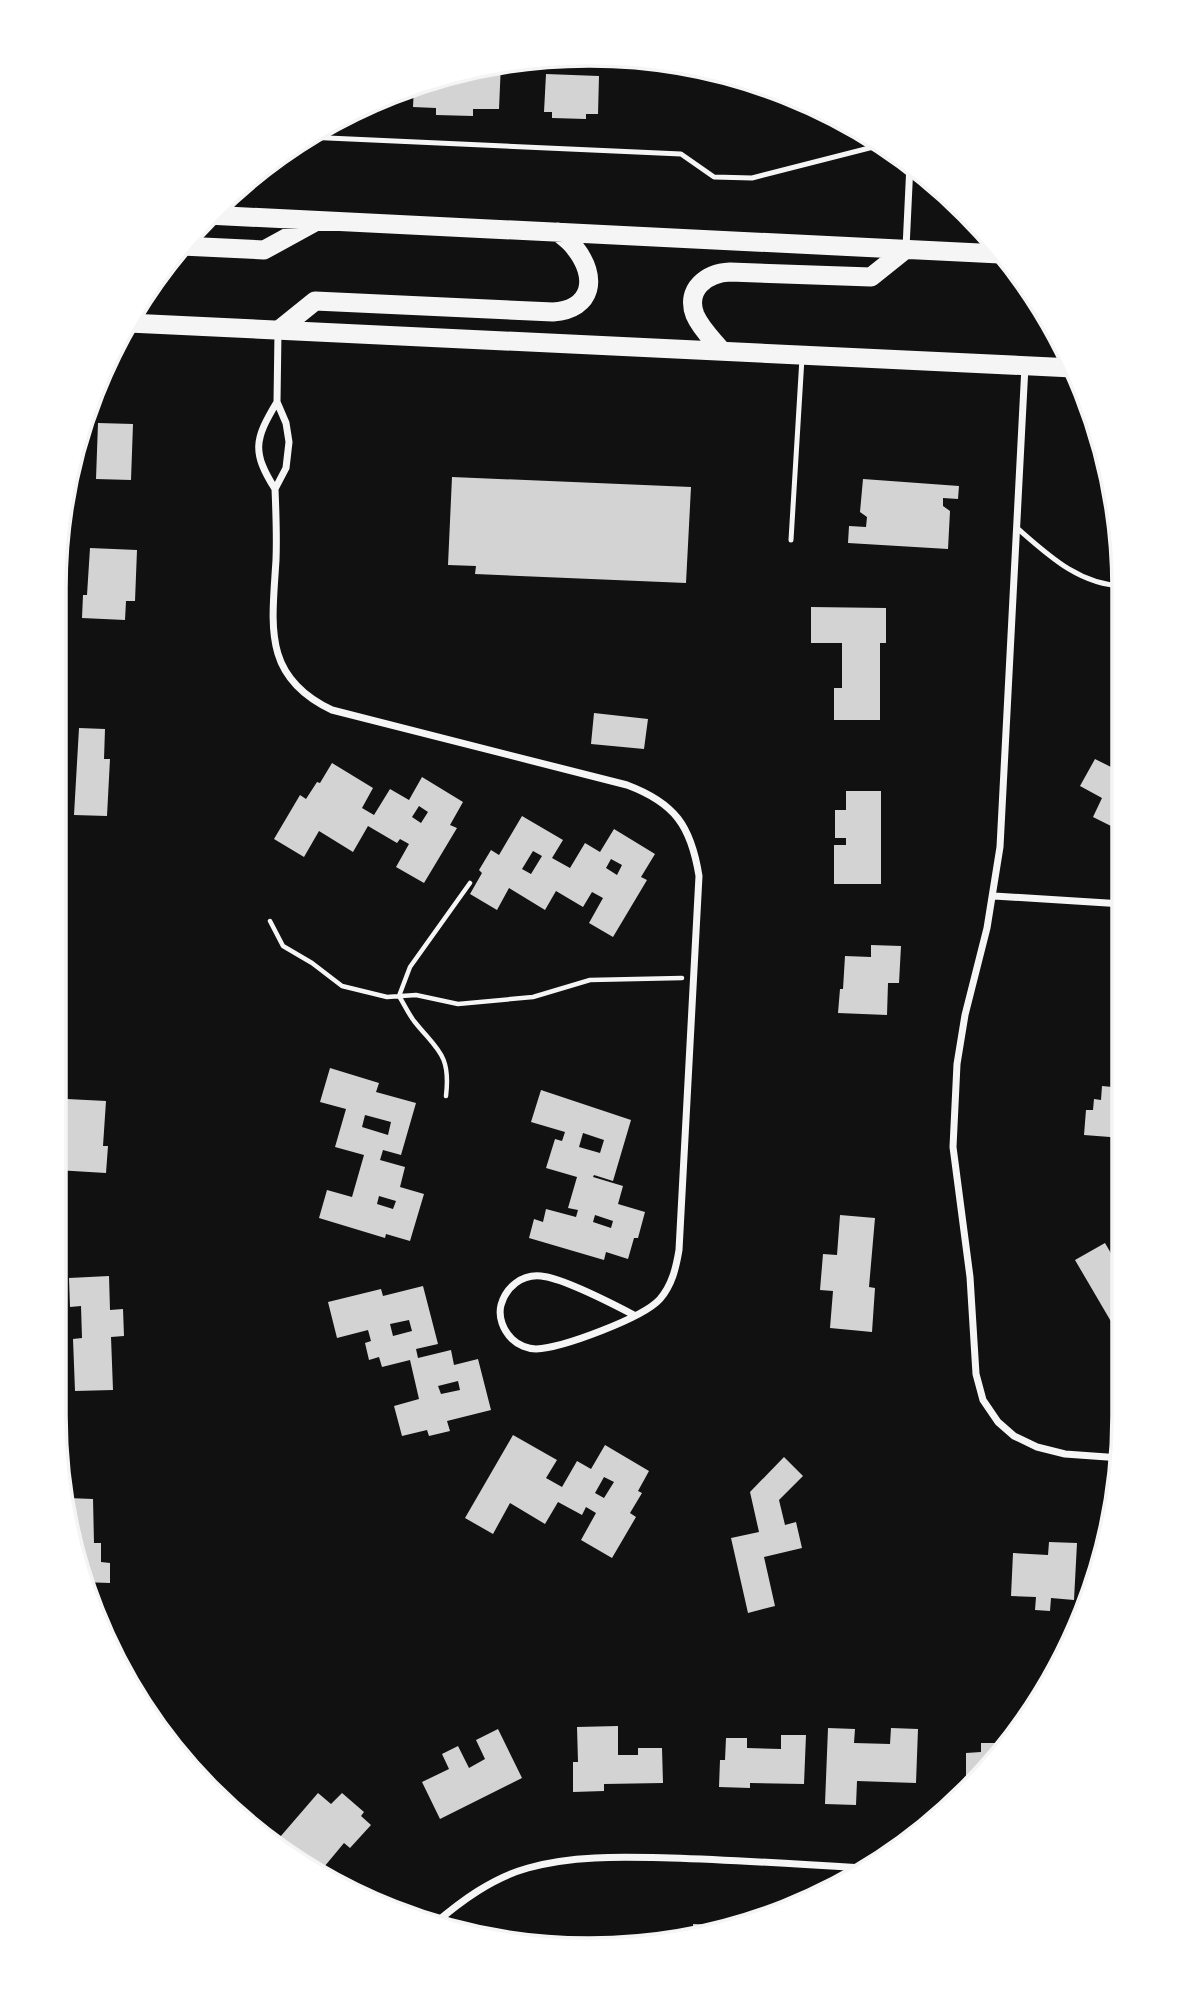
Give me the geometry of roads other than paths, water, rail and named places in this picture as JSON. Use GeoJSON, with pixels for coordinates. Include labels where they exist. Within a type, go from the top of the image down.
{"type":"FeatureCollection","features":[{"type":"Feature","properties":{"kind":"highway"},"geometry":{"type":"LineString","coordinates":[[224,216],[990,253]]}},
{"type":"Feature","properties":{"kind":"highway"},"geometry":{"type":"LineString","coordinates":[[194,247],[264,250],[318,220]]}},
{"type":"Feature","properties":{"kind":"highway"},"geometry":{"type":"LineString","coordinates":[[279,330],[315,301],[569,311],[587,295],[590,283],[576,248],[558,232]]}},
{"type":"Feature","properties":{"kind":"highway"},"geometry":{"type":"LineString","coordinates":[[722,351],[701,327],[692,304],[694,294],[705,278],[716,272],[871,277],[906,249]]}},
{"type":"Feature","properties":{"kind":"highway"},"geometry":{"type":"LineString","coordinates":[[140,324],[1062,367]]}},
{"type":"Feature","properties":{"kind":"street"},"geometry":{"type":"LineString","coordinates":[[906,249],[909,176]]}},
{"type":"Feature","properties":{"kind":"street"},"geometry":{"type":"LineString","coordinates":[[279,330],[276,402],[264,423],[258,453],[262,468],[275,489],[278,535],[272,624],[279,659],[291,681],[302,694],[332,710],[614,781],[651,794],[672,809],[686,828],[695,850],[699,876],[676,1270],[659,1300],[634,1315],[593,1334],[536,1349],[520,1345],[512,1339],[501,1320],[500,1311],[509,1288],[523,1279],[540,1276],[634,1315]]}},
{"type":"Feature","properties":{"kind":"street"},"geometry":{"type":"LineString","coordinates":[[1025,365],[1002,820],[993,896],[965,1015],[954,1105],[953,1147],[970,1277],[976,1374],[983,1400],[998,1422],[1014,1436],[1037,1447],[1065,1454],[1109,1457]]}},
{"type":"Feature","properties":{"kind":"street"},"geometry":{"type":"LineString","coordinates":[[275,489],[286,468],[289,442],[286,423],[276,402]]}},
{"type":"Feature","properties":{"kind":"street"},"geometry":{"type":"LineString","coordinates":[[993,896],[1112,903]]}},
{"type":"Feature","properties":{"kind":"street"},"geometry":{"type":"LineString","coordinates":[[442,1917],[477,1891],[505,1876],[562,1861],[659,1858],[851,1867]]}},
{"type":"Feature","properties":{"kind":"lane"},"geometry":{"type":"LineString","coordinates":[[327,138],[681,154],[714,177],[752,178],[868,148]]}},
{"type":"Feature","properties":{"kind":"lane"},"geometry":{"type":"LineString","coordinates":[[791,540],[802,355]]}},
{"type":"Feature","properties":{"kind":"lane"},"geometry":{"type":"LineString","coordinates":[[1017,528],[1051,558],[1083,577],[1103,586],[1112,586]]}}]}
